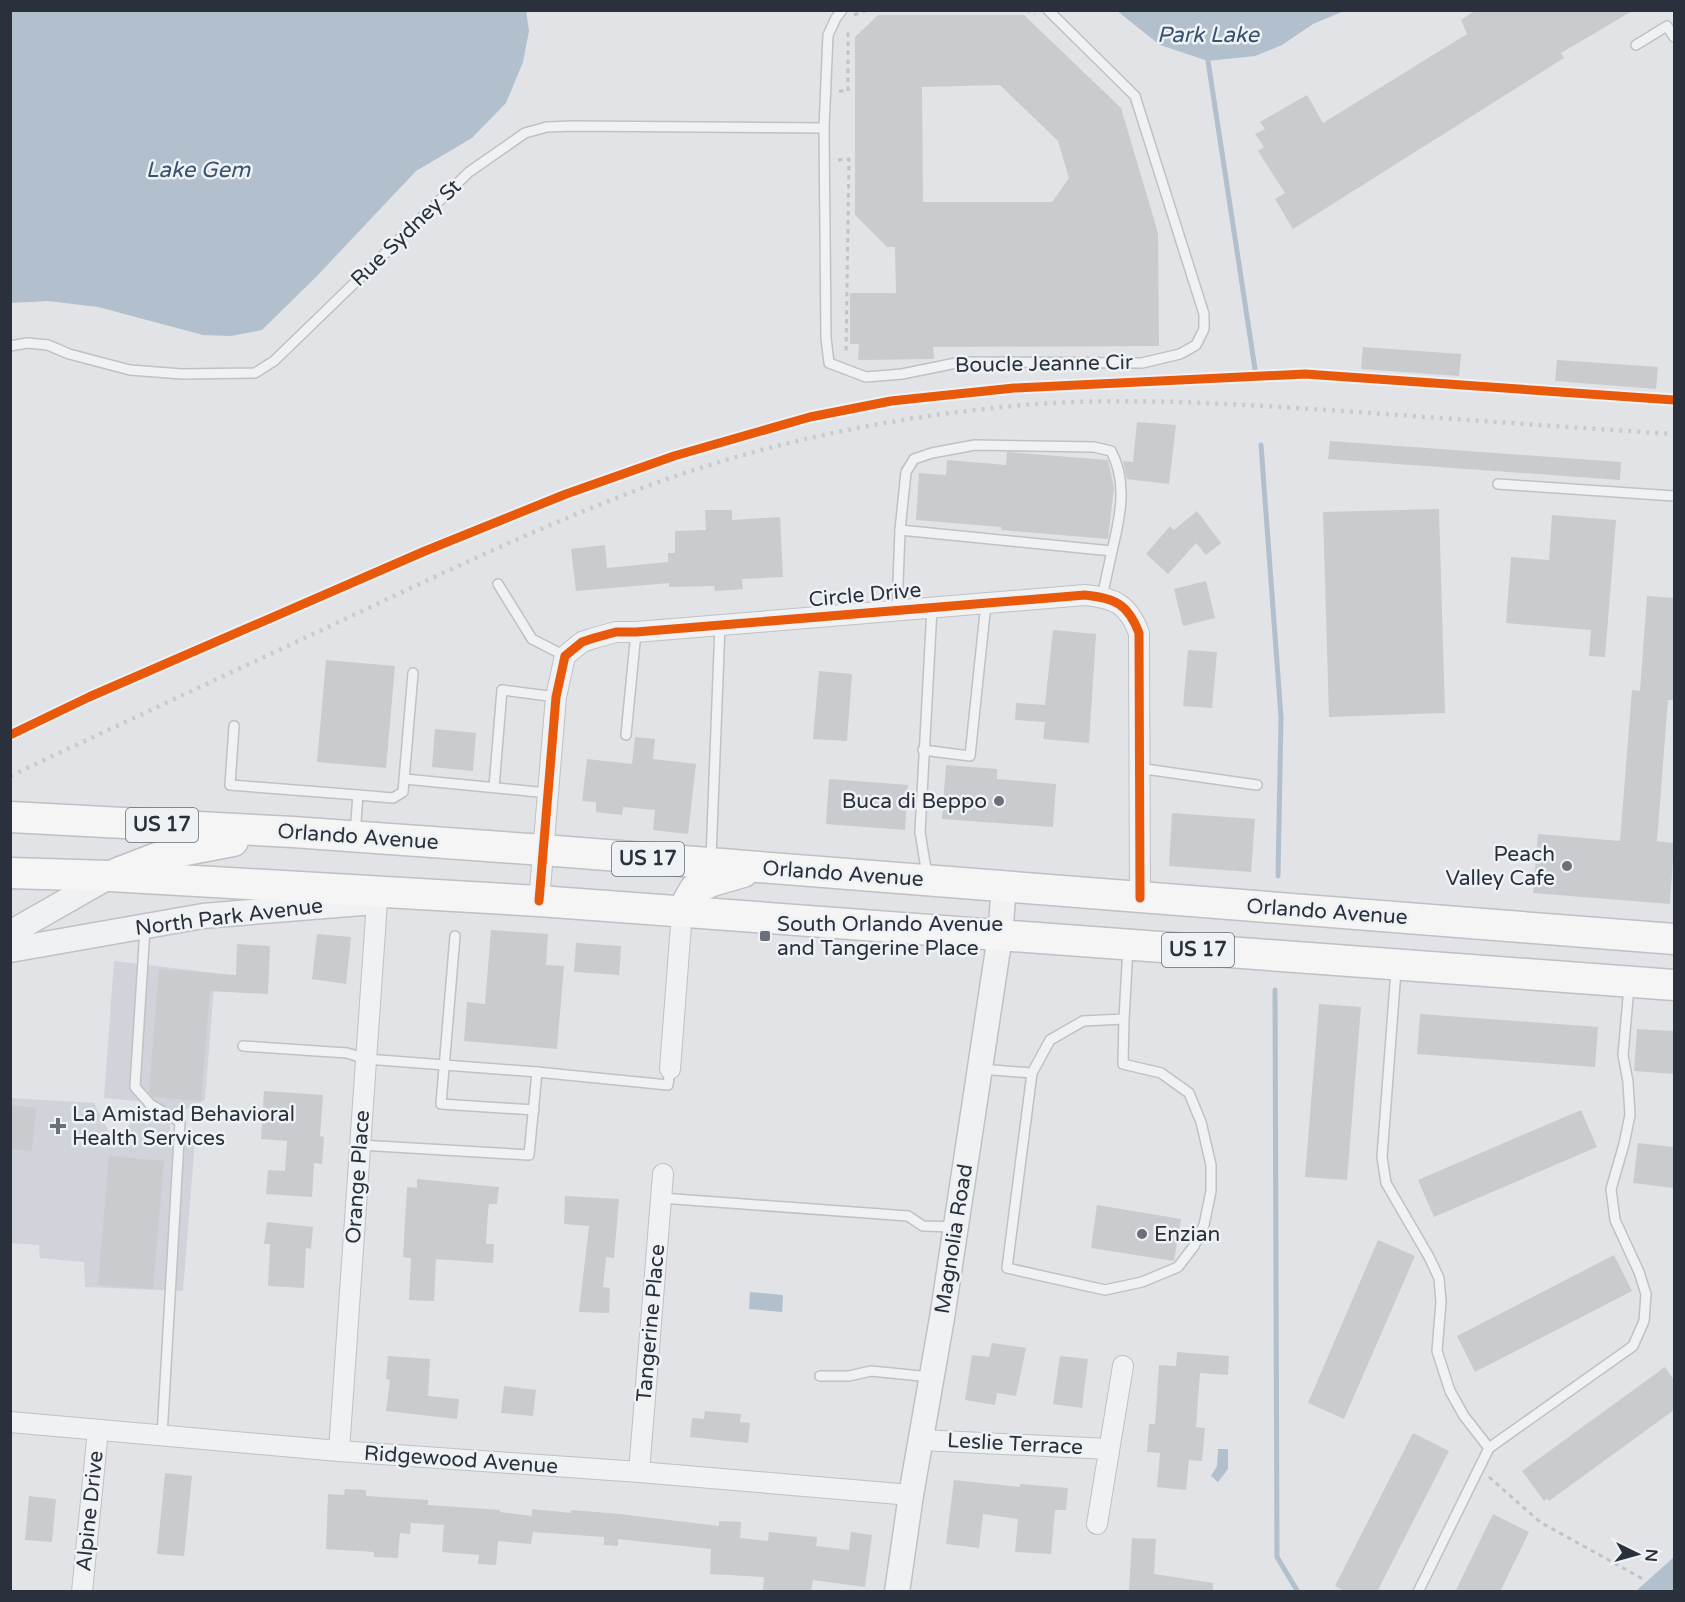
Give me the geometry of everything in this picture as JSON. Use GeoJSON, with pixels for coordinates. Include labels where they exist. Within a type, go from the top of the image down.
{"type":"FeatureCollection","features":[{"type":"Feature","properties":{"kind":"main road","name":"Orlando Avenue"},"geometry":{"type":"LineString","coordinates":[[10,817],[355,836],[1674,939]]}},
{"type":"Feature","properties":{"kind":"main road"},"geometry":{"type":"LineString","coordinates":[[110,876],[170,853],[293,832]]}},
{"type":"Feature","properties":{"kind":"main road"},"geometry":{"type":"LineString","coordinates":[[682,912],[696,889],[712,881],[757,867]]}},
{"type":"Feature","properties":{"kind":"main road","name":"US 17"},"geometry":{"type":"LineString","coordinates":[[10,873],[110,876],[539,901],[1674,985]]}},
{"type":"Feature","properties":{"kind":"street","name":"Circle Drive"},"geometry":{"type":"LineString","coordinates":[[565,656],[582,642],[616,632],[1084,595],[1118,602],[1132,616],[1139,633],[1140,898]]}},
{"type":"Feature","properties":{"kind":"street"},"geometry":{"type":"LineString","coordinates":[[539,901],[556,697],[565,656]]}},
{"type":"Feature","properties":{"kind":"street"},"geometry":{"type":"LineString","coordinates":[[10,933],[110,876]]}},
{"type":"Feature","properties":{"kind":"street","name":"Magnolia Road"},"geometry":{"type":"LineString","coordinates":[[897,1592],[956,1227],[1000,936],[1004,886]]}},
{"type":"Feature","properties":{"kind":"street","name":"North Park Avenue"},"geometry":{"type":"LineString","coordinates":[[10,950],[203,916],[449,896]]}},
{"type":"Feature","properties":{"kind":"street","name":"Orange Place"},"geometry":{"type":"LineString","coordinates":[[339,1452],[377,902]]}},
{"type":"Feature","properties":{"kind":"street"},"geometry":{"type":"LineString","coordinates":[[670,1069],[682,912]]}},
{"type":"Feature","properties":{"kind":"street","name":"Tangerine Place"},"geometry":{"type":"LineString","coordinates":[[639,1472],[663,1174]]}},
{"type":"Feature","properties":{"kind":"street","name":"Leslie Terrace"},"geometry":{"type":"LineString","coordinates":[[1097,1524],[1123,1366]]}},
{"type":"Feature","properties":{"kind":"street","name":"Ridgewood Avenue"},"geometry":{"type":"LineString","coordinates":[[10,1422],[339,1452],[639,1472],[911,1495]]}},
{"type":"Feature","properties":{"kind":"street","name":"Alpine Drive"},"geometry":{"type":"LineString","coordinates":[[82,1592],[98,1430]]}},
{"type":"Feature","properties":{"kind":"street","name":"Leslie Terrace"},"geometry":{"type":"LineString","coordinates":[[921,1440],[1109,1449]]}},
{"type":"Feature","properties":{"kind":"lane","name":"Boucle Jeanne Cir"},"geometry":{"type":"LineString","coordinates":[[842,10],[828,35],[824,128],[826,338],[829,363],[866,377],[902,374],[961,362],[1142,363],[1180,354],[1196,345],[1204,329],[1204,314],[1136,96],[1048,10]]}},
{"type":"Feature","properties":{"kind":"lane"},"geometry":{"type":"LineString","coordinates":[[1636,45],[1667,26],[1674,37]]}},
{"type":"Feature","properties":{"kind":"lane","name":"Rue Sydney St"},"geometry":{"type":"LineString","coordinates":[[10,346],[27,343],[48,345],[69,354],[129,370],[182,374],[255,373],[274,361],[469,172],[525,133],[547,127],[573,126],[824,128]]}},
{"type":"Feature","properties":{"kind":"lane"},"geometry":{"type":"LineString","coordinates":[[897,611],[900,530],[906,472],[914,459],[932,453],[975,445],[1094,447],[1111,451],[1119,465],[1122,485],[1120,512],[1102,597]]}},
{"type":"Feature","properties":{"kind":"lane"},"geometry":{"type":"LineString","coordinates":[[1498,484],[1674,496]]}},
{"type":"Feature","properties":{"kind":"lane"},"geometry":{"type":"LineString","coordinates":[[900,530],[1112,551]]}},
{"type":"Feature","properties":{"kind":"lane"},"geometry":{"type":"LineString","coordinates":[[498,584],[532,639],[565,656]]}},
{"type":"Feature","properties":{"kind":"lane"},"geometry":{"type":"LineString","coordinates":[[923,750],[970,756],[986,603]]}},
{"type":"Feature","properties":{"kind":"lane"},"geometry":{"type":"LineString","coordinates":[[928,881],[920,832],[932,608]]}},
{"type":"Feature","properties":{"kind":"lane"},"geometry":{"type":"LineString","coordinates":[[711,864],[720,625]]}},
{"type":"Feature","properties":{"kind":"lane"},"geometry":{"type":"LineString","coordinates":[[626,735],[636,632]]}},
{"type":"Feature","properties":{"kind":"lane"},"geometry":{"type":"LineString","coordinates":[[234,726],[230,785],[393,798],[403,792],[413,673]]}},
{"type":"Feature","properties":{"kind":"lane"},"geometry":{"type":"LineString","coordinates":[[494,787],[502,690],[556,697]]}},
{"type":"Feature","properties":{"kind":"lane"},"geometry":{"type":"LineString","coordinates":[[1138,768],[1257,785]]}},
{"type":"Feature","properties":{"kind":"lane"},"geometry":{"type":"LineString","coordinates":[[405,779],[548,793]]}},
{"type":"Feature","properties":{"kind":"lane"},"geometry":{"type":"LineString","coordinates":[[355,836],[358,795]]}},
{"type":"Feature","properties":{"kind":"lane"},"geometry":{"type":"LineString","coordinates":[[145,926],[135,1087],[150,1104],[180,1122],[162,1436]]}},
{"type":"Feature","properties":{"kind":"lane"},"geometry":{"type":"LineString","coordinates":[[455,936],[441,1104],[534,1110]]}},
{"type":"Feature","properties":{"kind":"lane"},"geometry":{"type":"LineString","coordinates":[[1124,1019],[1083,1021],[1058,1035],[1050,1040],[1032,1073],[1007,1268],[1105,1290],[1142,1282],[1178,1267],[1194,1246],[1204,1225],[1211,1191],[1211,1165],[1201,1122],[1189,1093],[1161,1073],[1123,1064],[1129,945]]}},
{"type":"Feature","properties":{"kind":"lane"},"geometry":{"type":"LineString","coordinates":[[1396,963],[1382,1158],[1386,1183],[1429,1257],[1438,1278],[1441,1302],[1437,1350],[1450,1391],[1464,1416],[1489,1448]]}},
{"type":"Feature","properties":{"kind":"lane"},"geometry":{"type":"LineString","coordinates":[[1418,1592],[1489,1448],[1633,1346],[1644,1322],[1646,1294],[1639,1272],[1615,1220],[1611,1189],[1630,1116],[1628,1082],[1623,1055],[1629,982]]}},
{"type":"Feature","properties":{"kind":"lane"},"geometry":{"type":"LineString","coordinates":[[243,1046],[347,1053],[366,1059],[668,1085],[670,1069]]}},
{"type":"Feature","properties":{"kind":"lane"},"geometry":{"type":"LineString","coordinates":[[980,1068],[1032,1073]]}},
{"type":"Feature","properties":{"kind":"lane"},"geometry":{"type":"LineString","coordinates":[[360,1145],[529,1155],[537,1072]]}},
{"type":"Feature","properties":{"kind":"lane"},"geometry":{"type":"LineString","coordinates":[[661,1198],[908,1216],[923,1226],[956,1227]]}},
{"type":"Feature","properties":{"kind":"lane"},"geometry":{"type":"LineString","coordinates":[[819,1376],[849,1376],[871,1371],[931,1377]]}},
{"type":"Feature","properties":{"kind":"path"},"geometry":{"type":"LineString","coordinates":[[826,92],[848,91],[849,19],[857,13],[875,10]]}},
{"type":"Feature","properties":{"kind":"path"},"geometry":{"type":"LineString","coordinates":[[824,160],[849,159],[846,353],[851,361],[847,369]]}},
{"type":"Feature","properties":{"kind":"path"},"geometry":{"type":"LineString","coordinates":[[1478,1468],[1540,1521],[1643,1579]]}},
{"type":"Feature","properties":{"kind":"shaded area","name":"La Amistad Behavioral Health Services"},"geometry":{"type":"Polygon","coordinates":[[[114,961],[215,973],[205,1100],[170,1117],[170,1139],[195,1140],[183,1291],[85,1287],[84,1262],[40,1258],[39,1245],[11,1243],[10,1098],[94,1103],[114,1142],[150,1102],[104,1098],[114,961]]]}},
{"type":"Feature","properties":{"kind":"water","name":"Lake Gem"},"geometry":{"type":"Polygon","coordinates":[[[11,10],[526,10],[529,31],[523,62],[506,103],[472,138],[416,171],[317,276],[262,330],[231,336],[203,335],[98,307],[48,301],[11,303],[11,10]]]}},
{"type":"Feature","properties":{"kind":"water","name":"Park Lake"},"geometry":{"type":"Polygon","coordinates":[[[1117,11],[1344,11],[1313,24],[1282,45],[1255,56],[1208,61],[1160,45],[1117,11]]]}},
{"type":"Feature","properties":{"kind":"water"},"geometry":{"type":"Polygon","coordinates":[[[750,1292],[783,1295],[782,1312],[749,1309],[750,1292]]]}},
{"type":"Feature","properties":{"kind":"water"},"geometry":{"type":"Polygon","coordinates":[[[1218,1449],[1228,1449],[1228,1469],[1218,1482],[1211,1476],[1217,1466],[1218,1449]]]}},
{"type":"Feature","properties":{"kind":"water"},"geometry":{"type":"Polygon","coordinates":[[[1674,1557],[1674,1591],[1636,1591],[1674,1557]]]}},
{"type":"Feature","properties":{"kind":"building"},"geometry":{"type":"Polygon","coordinates":[[[1476,10],[1634,10],[1561,53],[1564,58],[1293,229],[1275,199],[1285,193],[1258,151],[1264,147],[1255,134],[1265,129],[1260,122],[1307,95],[1323,123],[1467,34],[1461,20],[1476,10]]]}},
{"type":"Feature","properties":{"kind":"building"},"geometry":{"type":"Polygon","coordinates":[[[878,15],[1024,15],[1121,108],[1158,233],[1159,346],[933,347],[934,359],[858,360],[859,344],[850,344],[850,293],[896,293],[895,247],[887,247],[855,215],[855,37],[878,15]],[[1000,85],[922,87],[923,202],[1052,202],[1069,178],[1058,141],[1000,85]]]}},
{"type":"Feature","properties":{"kind":"building"},"geometry":{"type":"Polygon","coordinates":[[[1363,347],[1461,354],[1459,376],[1361,369],[1363,347]]]}},
{"type":"Feature","properties":{"kind":"building"},"geometry":{"type":"Polygon","coordinates":[[[1557,360],[1658,367],[1656,389],[1555,381],[1557,360]]]}},
{"type":"Feature","properties":{"kind":"building"},"geometry":{"type":"Polygon","coordinates":[[[1137,422],[1176,425],[1169,484],[1127,479],[1123,461],[1133,462],[1137,422]]]}},
{"type":"Feature","properties":{"kind":"building"},"geometry":{"type":"Polygon","coordinates":[[[1330,441],[1621,462],[1620,480],[1328,459],[1330,441]]]}},
{"type":"Feature","properties":{"kind":"building"},"geometry":{"type":"Polygon","coordinates":[[[1007,452],[1108,460],[1114,488],[1108,539],[916,520],[919,473],[946,475],[947,460],[1006,465],[1007,452]]]}},
{"type":"Feature","properties":{"kind":"building"},"geometry":{"type":"Polygon","coordinates":[[[1439,509],[1445,713],[1329,717],[1323,512],[1439,509]]]}},
{"type":"Feature","properties":{"kind":"building"},"geometry":{"type":"Polygon","coordinates":[[[705,510],[732,510],[732,520],[780,517],[783,577],[742,579],[743,589],[715,591],[714,586],[669,587],[669,583],[576,591],[571,549],[605,545],[607,568],[668,562],[668,553],[675,553],[675,531],[706,530],[705,510]]]}},
{"type":"Feature","properties":{"kind":"building"},"geometry":{"type":"Polygon","coordinates":[[[1197,511],[1221,543],[1206,555],[1196,543],[1168,574],[1146,554],[1170,526],[1174,530],[1197,511]]]}},
{"type":"Feature","properties":{"kind":"building"},"geometry":{"type":"Polygon","coordinates":[[[1552,515],[1616,520],[1605,657],[1589,656],[1591,630],[1506,623],[1511,557],[1549,560],[1552,515]]]}},
{"type":"Feature","properties":{"kind":"building"},"geometry":{"type":"Polygon","coordinates":[[[1206,581],[1215,618],[1183,626],[1174,589],[1206,581]]]}},
{"type":"Feature","properties":{"kind":"building"},"geometry":{"type":"Polygon","coordinates":[[[1647,596],[1674,598],[1674,700],[1668,700],[1657,841],[1674,843],[1670,904],[1533,893],[1538,834],[1620,841],[1632,690],[1640,691],[1647,596]]]}},
{"type":"Feature","properties":{"kind":"building"},"geometry":{"type":"Polygon","coordinates":[[[1053,630],[1096,634],[1089,743],[1043,739],[1045,722],[1015,720],[1016,703],[1045,705],[1053,630]]]}},
{"type":"Feature","properties":{"kind":"building"},"geometry":{"type":"Polygon","coordinates":[[[1188,650],[1217,652],[1212,708],[1183,706],[1188,650]]]}},
{"type":"Feature","properties":{"kind":"building"},"geometry":{"type":"Polygon","coordinates":[[[326,660],[395,666],[386,768],[317,762],[326,660]]]}},
{"type":"Feature","properties":{"kind":"building"},"geometry":{"type":"Polygon","coordinates":[[[819,671],[852,674],[847,741],[813,739],[819,671]]]}},
{"type":"Feature","properties":{"kind":"building"},"geometry":{"type":"Polygon","coordinates":[[[435,729],[476,733],[473,771],[432,767],[435,729]]]}},
{"type":"Feature","properties":{"kind":"building"},"geometry":{"type":"Polygon","coordinates":[[[635,737],[655,739],[653,759],[696,764],[688,834],[653,830],[655,810],[623,807],[622,815],[596,812],[596,802],[582,801],[587,759],[632,764],[635,737]]]}},
{"type":"Feature","properties":{"kind":"building","name":"Buca di Beppo"},"geometry":{"type":"Polygon","coordinates":[[[946,765],[997,769],[997,779],[1056,784],[1053,827],[942,819],[946,765]]]}},
{"type":"Feature","properties":{"kind":"building"},"geometry":{"type":"Polygon","coordinates":[[[829,779],[908,785],[905,830],[826,824],[829,779]]]}},
{"type":"Feature","properties":{"kind":"building"},"geometry":{"type":"Polygon","coordinates":[[[1172,813],[1255,819],[1251,872],[1169,866],[1172,813]]]}},
{"type":"Feature","properties":{"kind":"building"},"geometry":{"type":"Polygon","coordinates":[[[491,930],[548,934],[546,965],[564,966],[557,1049],[464,1041],[467,1002],[485,1004],[491,930]]]}},
{"type":"Feature","properties":{"kind":"building"},"geometry":{"type":"Polygon","coordinates":[[[317,934],[351,937],[346,984],[312,979],[317,934]]]}},
{"type":"Feature","properties":{"kind":"building"},"geometry":{"type":"Polygon","coordinates":[[[576,943],[621,946],[619,975],[574,972],[576,943]]]}},
{"type":"Feature","properties":{"kind":"building"},"geometry":{"type":"Polygon","coordinates":[[[237,944],[270,946],[268,994],[210,991],[201,1101],[152,1097],[149,1092],[159,969],[236,975],[237,944]]]}},
{"type":"Feature","properties":{"kind":"building"},"geometry":{"type":"Polygon","coordinates":[[[1319,1004],[1361,1007],[1347,1180],[1305,1177],[1319,1004]]]}},
{"type":"Feature","properties":{"kind":"building"},"geometry":{"type":"Polygon","coordinates":[[[1420,1014],[1598,1027],[1595,1067],[1417,1054],[1420,1014]]]}},
{"type":"Feature","properties":{"kind":"building"},"geometry":{"type":"Polygon","coordinates":[[[1637,1029],[1674,1031],[1674,1074],[1634,1071],[1637,1029]]]}},
{"type":"Feature","properties":{"kind":"building"},"geometry":{"type":"Polygon","coordinates":[[[264,1091],[323,1095],[320,1136],[324,1137],[322,1164],[314,1163],[312,1197],[266,1194],[268,1170],[285,1171],[287,1141],[261,1139],[264,1091]]]}},
{"type":"Feature","properties":{"kind":"building"},"geometry":{"type":"Polygon","coordinates":[[[10,1105],[36,1108],[32,1151],[10,1149],[10,1105]]]}},
{"type":"Feature","properties":{"kind":"building"},"geometry":{"type":"Polygon","coordinates":[[[1581,1110],[1597,1147],[1434,1217],[1418,1180],[1581,1110]]]}},
{"type":"Feature","properties":{"kind":"building"},"geometry":{"type":"Polygon","coordinates":[[[1638,1143],[1674,1147],[1674,1188],[1633,1183],[1638,1143]]]}},
{"type":"Feature","properties":{"kind":"building"},"geometry":{"type":"Polygon","coordinates":[[[109,1156],[164,1161],[153,1289],[98,1285],[109,1156]]]}},
{"type":"Feature","properties":{"kind":"building"},"geometry":{"type":"Polygon","coordinates":[[[417,1179],[499,1187],[497,1204],[489,1204],[488,1211],[486,1244],[494,1244],[493,1263],[436,1259],[434,1301],[409,1300],[411,1258],[403,1257],[407,1187],[417,1188],[417,1179]]]}},
{"type":"Feature","properties":{"kind":"building"},"geometry":{"type":"Polygon","coordinates":[[[565,1196],[619,1199],[614,1258],[606,1257],[603,1287],[610,1288],[609,1313],[579,1312],[589,1226],[564,1224],[565,1196]]]}},
{"type":"Feature","properties":{"kind":"building"},"geometry":{"type":"Polygon","coordinates":[[[1097,1205],[1181,1219],[1174,1261],[1091,1248],[1097,1205]]]}},
{"type":"Feature","properties":{"kind":"building"},"geometry":{"type":"Polygon","coordinates":[[[267,1222],[313,1227],[311,1249],[306,1248],[304,1288],[268,1286],[270,1244],[264,1244],[267,1222]]]}},
{"type":"Feature","properties":{"kind":"building"},"geometry":{"type":"Polygon","coordinates":[[[1378,1240],[1415,1256],[1344,1419],[1308,1403],[1378,1240]]]}},
{"type":"Feature","properties":{"kind":"building"},"geometry":{"type":"Polygon","coordinates":[[[1614,1255],[1632,1291],[1475,1372],[1457,1336],[1614,1255]]]}},
{"type":"Feature","properties":{"kind":"building"},"geometry":{"type":"Polygon","coordinates":[[[992,1343],[1026,1348],[1016,1396],[997,1393],[995,1405],[965,1400],[972,1355],[989,1357],[992,1343]]]}},
{"type":"Feature","properties":{"kind":"building"},"geometry":{"type":"Polygon","coordinates":[[[1177,1352],[1229,1356],[1228,1375],[1200,1373],[1196,1427],[1205,1428],[1202,1461],[1189,1460],[1186,1490],[1157,1487],[1160,1453],[1147,1452],[1149,1424],[1155,1424],[1159,1365],[1176,1366],[1177,1352]]]}},
{"type":"Feature","properties":{"kind":"building"},"geometry":{"type":"Polygon","coordinates":[[[388,1356],[430,1359],[428,1396],[459,1399],[457,1419],[386,1411],[390,1380],[386,1379],[388,1356]]]}},
{"type":"Feature","properties":{"kind":"building"},"geometry":{"type":"Polygon","coordinates":[[[1060,1356],[1088,1359],[1082,1408],[1053,1404],[1060,1356]]]}},
{"type":"Feature","properties":{"kind":"building"},"geometry":{"type":"Polygon","coordinates":[[[1665,1367],[1674,1380],[1674,1410],[1549,1501],[1547,1498],[1544,1501],[1522,1471],[1665,1367]]]}},
{"type":"Feature","properties":{"kind":"building"},"geometry":{"type":"Polygon","coordinates":[[[504,1386],[536,1390],[533,1416],[501,1413],[504,1386]]]}},
{"type":"Feature","properties":{"kind":"building"},"geometry":{"type":"Polygon","coordinates":[[[705,1411],[741,1414],[740,1422],[750,1423],[748,1443],[690,1437],[692,1418],[704,1419],[705,1411]]]}},
{"type":"Feature","properties":{"kind":"building"},"geometry":{"type":"Polygon","coordinates":[[[1413,1433],[1449,1451],[1377,1592],[1346,1592],[1335,1586],[1413,1433]]]}},
{"type":"Feature","properties":{"kind":"building"},"geometry":{"type":"Polygon","coordinates":[[[165,1473],[192,1476],[184,1556],[157,1554],[165,1473]]]}},
{"type":"Feature","properties":{"kind":"building"},"geometry":{"type":"Polygon","coordinates":[[[954,1480],[1020,1487],[1020,1484],[1068,1488],[1066,1510],[1055,1510],[1051,1554],[1015,1552],[1018,1519],[983,1514],[979,1548],[946,1544],[954,1480]]]}},
{"type":"Feature","properties":{"kind":"building"},"geometry":{"type":"Polygon","coordinates":[[[345,1489],[366,1490],[366,1496],[428,1500],[428,1505],[500,1510],[500,1512],[532,1516],[532,1509],[571,1513],[571,1510],[719,1526],[719,1521],[741,1522],[740,1538],[768,1541],[769,1532],[817,1537],[816,1546],[849,1550],[851,1532],[872,1535],[865,1587],[813,1580],[811,1592],[763,1592],[764,1577],[710,1574],[711,1549],[618,1539],[618,1546],[604,1545],[604,1537],[533,1532],[531,1544],[498,1541],[496,1565],[478,1564],[479,1555],[442,1552],[444,1525],[411,1523],[410,1534],[400,1533],[398,1558],[374,1557],[374,1552],[326,1549],[328,1494],[344,1495],[345,1489]]]}},
{"type":"Feature","properties":{"kind":"building"},"geometry":{"type":"Polygon","coordinates":[[[29,1496],[56,1499],[52,1542],[25,1540],[29,1496]]]}},
{"type":"Feature","properties":{"kind":"building"},"geometry":{"type":"Polygon","coordinates":[[[1493,1514],[1529,1532],[1500,1592],[1455,1592],[1493,1514]]]}},
{"type":"Feature","properties":{"kind":"building"},"geometry":{"type":"Polygon","coordinates":[[[1132,1538],[1156,1539],[1154,1574],[1213,1583],[1213,1592],[1129,1592],[1132,1538]]]}},
{"type":"Feature","properties":{"kind":"waterway"},"geometry":{"type":"LineString","coordinates":[[1208,61],[1255,369]]}},
{"type":"Feature","properties":{"kind":"waterway"},"geometry":{"type":"LineString","coordinates":[[1261,445],[1281,717],[1278,876]]}},
{"type":"Feature","properties":{"kind":"waterway"},"geometry":{"type":"LineString","coordinates":[[1275,990],[1277,1557],[1298,1592]]}},
{"type":"Feature","properties":{"kind":"railway"},"geometry":{"type":"LineString","coordinates":[[10,776],[511,542],[661,481],[708,465],[805,439],[904,420],[1003,407],[1045,403],[1131,401],[1343,411],[1674,434]]}},
{"type":"Feature","properties":{"kind":"cycle path"},"geometry":{"type":"LineString","coordinates":[[10,735],[89,697],[425,551],[566,494],[674,456],[810,417],[891,401],[1014,388],[1305,374],[1674,400]]}},
{"type":"Feature","properties":{"kind":"cycle path"},"geometry":{"type":"LineString","coordinates":[[539,901],[556,697],[565,656],[582,642],[616,632],[1085,595],[1105,598],[1119,604],[1130,615],[1139,633],[1140,898]]}},
{"type":"Feature","properties":{"kind":"place","name":"Buca di Beppo"},"geometry":{"type":"Point","coordinates":[999,801]}},
{"type":"Feature","properties":{"kind":"place","name":"Peach Valley Cafe"},"geometry":{"type":"Point","coordinates":[1567,866]}},
{"type":"Feature","properties":{"kind":"place","name":"South Orlando Avenue and Tangerine Place"},"geometry":{"type":"Point","coordinates":[765,936]}},
{"type":"Feature","properties":{"kind":"place","name":"La Amistad Behavioral Health Services"},"geometry":{"type":"Point","coordinates":[58,1126]}},
{"type":"Feature","properties":{"kind":"place","name":"Enzian"},"geometry":{"type":"Point","coordinates":[1142,1234]}}]}
